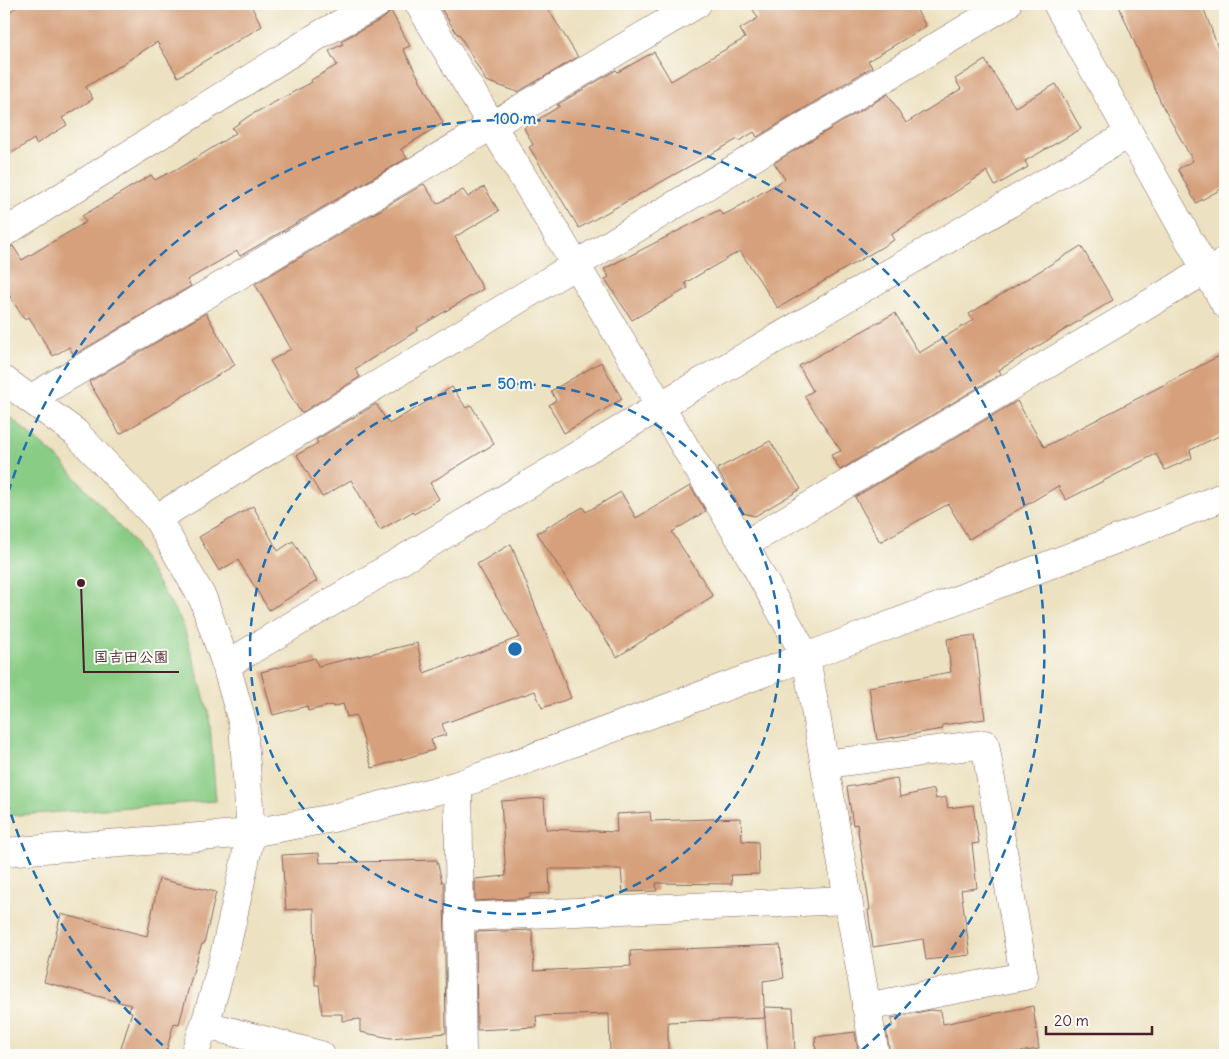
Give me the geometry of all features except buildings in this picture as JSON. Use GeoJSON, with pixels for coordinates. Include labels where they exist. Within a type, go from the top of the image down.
{"type":"FeatureCollection","features":[{"type":"Feature","properties":{"kind":"street"},"geometry":{"type":"LineString","coordinates":[[4,233],[321,34],[377,4]]}},
{"type":"Feature","properties":{"kind":"street"},"geometry":{"type":"LineString","coordinates":[[419,4],[744,545],[806,657],[875,1055]]}},
{"type":"Feature","properties":{"kind":"street"},"geometry":{"type":"LineString","coordinates":[[30,399],[697,4]]}},
{"type":"Feature","properties":{"kind":"street"},"geometry":{"type":"LineString","coordinates":[[157,518],[1007,4]]}},
{"type":"Feature","properties":{"kind":"street"},"geometry":{"type":"LineString","coordinates":[[744,545],[1218,280],[1129,134],[1057,4]]}},
{"type":"Feature","properties":{"kind":"street"},"geometry":{"type":"LineString","coordinates":[[226,665],[660,406],[1129,134]]}},
{"type":"Feature","properties":{"kind":"street"},"geometry":{"type":"LineString","coordinates":[[4,380],[75,432],[157,518],[203,600],[226,665],[242,725],[251,833],[232,922],[206,1025],[194,1055]]}},
{"type":"Feature","properties":{"kind":"street"},"geometry":{"type":"LineString","coordinates":[[4,852],[251,833],[333,818],[458,785],[806,657],[1141,530],[1225,496]]}},
{"type":"Feature","properties":{"kind":"street"},"geometry":{"type":"LineString","coordinates":[[824,764],[985,744],[1024,976],[866,1007]]}},
{"type":"Feature","properties":{"kind":"street"},"geometry":{"type":"LineString","coordinates":[[458,785],[462,1055]]}},
{"type":"Feature","properties":{"kind":"street"},"geometry":{"type":"LineString","coordinates":[[460,917],[848,900]]}},
{"type":"Feature","properties":{"kind":"street"},"geometry":{"type":"LineString","coordinates":[[206,1025],[321,1055]]}},
{"type":"Feature","properties":{"kind":"green space"},"geometry":{"type":"Polygon","coordinates":[[[4,412],[60,460],[133,542],[183,624],[209,714],[216,801],[4,816],[4,412]]]}},
{"type":"Feature","properties":{"kind":"place","name":"国吉田公園"},"geometry":{"type":"Point","coordinates":[81,583]}}]}
